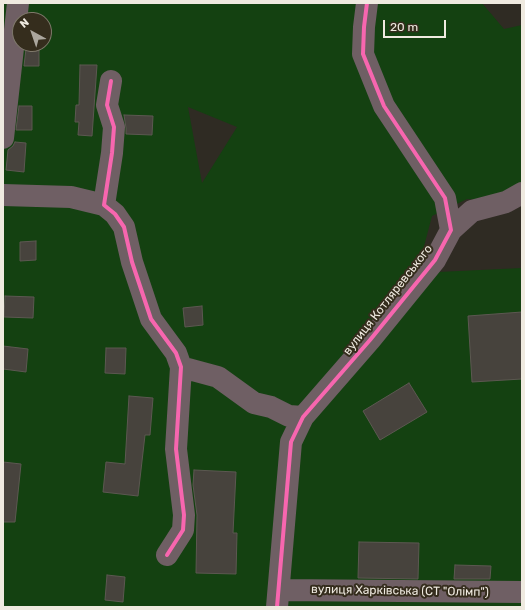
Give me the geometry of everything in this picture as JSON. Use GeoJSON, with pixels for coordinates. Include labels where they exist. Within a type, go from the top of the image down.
{"type":"FeatureCollection","features":[{"type":"Feature","properties":{"kind":"street"},"geometry":{"type":"LineString","coordinates":[[3,138],[18,3]]}},
{"type":"Feature","properties":{"kind":"street"},"geometry":{"type":"LineString","coordinates":[[367,3],[363,54],[384,106],[445,198],[451,230]]}},
{"type":"Feature","properties":{"kind":"street"},"geometry":{"type":"LineString","coordinates":[[104,205],[112,153],[114,127],[107,105],[111,81]]}},
{"type":"Feature","properties":{"kind":"street","name":"вулиця Котляревського"},"geometry":{"type":"LineString","coordinates":[[278,598],[291,442],[303,418],[370,340],[435,260],[451,230],[472,211],[506,202],[522,193]]}},
{"type":"Feature","properties":{"kind":"street"},"geometry":{"type":"LineString","coordinates":[[3,195],[71,197],[104,205],[115,214],[124,227],[132,262],[151,319],[176,353],[181,367],[176,449],[184,515],[183,530],[167,555]]}},
{"type":"Feature","properties":{"kind":"street"},"geometry":{"type":"LineString","coordinates":[[181,367],[218,377],[254,403],[271,407],[289,416],[303,418]]}},
{"type":"Feature","properties":{"kind":"street","name":"вулиця Харківська (СТ \"Олімп\")"},"geometry":{"type":"LineString","coordinates":[[278,598],[522,592]]}},
{"type":"Feature","properties":{"kind":"green space"},"geometry":{"type":"Polygon","coordinates":[[[3,3],[482,3],[504,29],[522,25],[522,203],[467,199],[432,216],[417,273],[522,268],[522,607],[3,607],[3,3]],[[188,107],[202,183],[237,127],[188,107]]]}},
{"type":"Feature","properties":{"kind":"building"},"geometry":{"type":"Polygon","coordinates":[[[26,52],[39,52],[39,66],[24,66],[26,52]]]}},
{"type":"Feature","properties":{"kind":"building"},"geometry":{"type":"Polygon","coordinates":[[[80,65],[97,65],[92,136],[78,135],[79,122],[75,122],[76,105],[79,105],[80,65]]]}},
{"type":"Feature","properties":{"kind":"building"},"geometry":{"type":"Polygon","coordinates":[[[19,106],[32,106],[32,130],[16,130],[19,106]]]}},
{"type":"Feature","properties":{"kind":"building"},"geometry":{"type":"Polygon","coordinates":[[[124,115],[153,116],[152,135],[126,134],[124,115]]]}},
{"type":"Feature","properties":{"kind":"building"},"geometry":{"type":"Polygon","coordinates":[[[15,142],[26,143],[24,172],[6,170],[8,150],[15,142]]]}},
{"type":"Feature","properties":{"kind":"building"},"geometry":{"type":"Polygon","coordinates":[[[36,241],[36,260],[20,261],[20,242],[36,241]]]}},
{"type":"Feature","properties":{"kind":"building"},"geometry":{"type":"Polygon","coordinates":[[[5,296],[34,297],[33,318],[4,317],[5,296]]]}},
{"type":"Feature","properties":{"kind":"building"},"geometry":{"type":"Polygon","coordinates":[[[202,306],[203,325],[185,327],[183,308],[202,306]]]}},
{"type":"Feature","properties":{"kind":"building"},"geometry":{"type":"Polygon","coordinates":[[[522,312],[522,379],[472,382],[468,316],[522,312]]]}},
{"type":"Feature","properties":{"kind":"building"},"geometry":{"type":"Polygon","coordinates":[[[3,346],[28,349],[26,372],[3,369],[3,346]]]}},
{"type":"Feature","properties":{"kind":"building"},"geometry":{"type":"Polygon","coordinates":[[[106,348],[126,348],[125,374],[105,373],[106,348]]]}},
{"type":"Feature","properties":{"kind":"building"},"geometry":{"type":"Polygon","coordinates":[[[409,383],[427,412],[380,440],[363,411],[409,383]]]}},
{"type":"Feature","properties":{"kind":"building"},"geometry":{"type":"Polygon","coordinates":[[[129,396],[153,398],[150,435],[145,435],[138,496],[103,492],[106,462],[125,464],[129,396]]]}},
{"type":"Feature","properties":{"kind":"building"},"geometry":{"type":"Polygon","coordinates":[[[3,462],[21,464],[15,522],[3,522],[3,462]]]}},
{"type":"Feature","properties":{"kind":"building"},"geometry":{"type":"Polygon","coordinates":[[[194,470],[236,472],[233,533],[237,533],[236,574],[196,573],[197,515],[193,485],[194,470]]]}},
{"type":"Feature","properties":{"kind":"building"},"geometry":{"type":"Polygon","coordinates":[[[359,542],[419,543],[418,579],[358,578],[359,542]]]}},
{"type":"Feature","properties":{"kind":"building"},"geometry":{"type":"Polygon","coordinates":[[[455,565],[491,566],[490,579],[454,579],[455,565]]]}},
{"type":"Feature","properties":{"kind":"building"},"geometry":{"type":"Polygon","coordinates":[[[107,575],[125,577],[123,602],[105,600],[107,575]]]}},
{"type":"Feature","properties":{"kind":"cycle path"},"geometry":{"type":"LineString","coordinates":[[277,607],[291,442],[303,417],[370,340],[435,260],[451,230],[445,198],[384,106],[363,54],[367,3]]}},
{"type":"Feature","properties":{"kind":"cycle path"},"geometry":{"type":"LineString","coordinates":[[111,81],[107,105],[114,127],[112,153],[104,205],[115,214],[124,227],[132,262],[151,319],[176,353],[181,367],[176,449],[184,515],[183,530],[167,555]]}}]}
